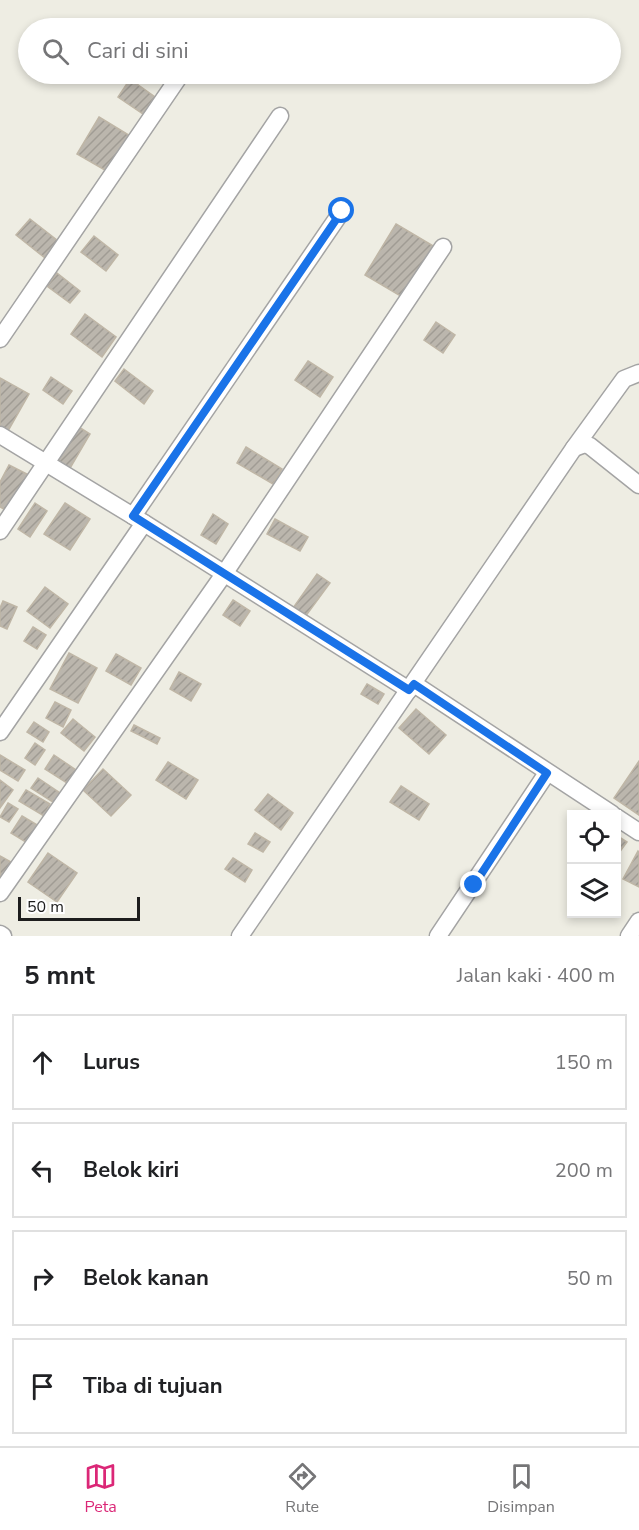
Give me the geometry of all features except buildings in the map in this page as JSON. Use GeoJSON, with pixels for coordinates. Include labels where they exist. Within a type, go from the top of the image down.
{"type":"FeatureCollection","features":[{"type":"Feature","properties":{"kind":"street"},"geometry":{"type":"LineString","coordinates":[[0,339],[174,84]]}},
{"type":"Feature","properties":{"kind":"street"},"geometry":{"type":"LineString","coordinates":[[0,531],[280,116]]}},
{"type":"Feature","properties":{"kind":"street"},"geometry":{"type":"LineString","coordinates":[[0,732],[342,211]]}},
{"type":"Feature","properties":{"kind":"street"},"geometry":{"type":"LineString","coordinates":[[0,893],[224,574],[443,247]]}},
{"type":"Feature","properties":{"kind":"street"},"geometry":{"type":"LineString","coordinates":[[240,936],[574,448],[624,379],[639,373]]}},
{"type":"Feature","properties":{"kind":"street"},"geometry":{"type":"LineString","coordinates":[[0,435],[411,687],[606,810]]}},
{"type":"Feature","properties":{"kind":"street"},"geometry":{"type":"LineString","coordinates":[[574,448],[585,444],[590,446],[639,485]]}},
{"type":"Feature","properties":{"kind":"street"},"geometry":{"type":"LineString","coordinates":[[438,936],[547,773]]}},
{"type":"Feature","properties":{"kind":"street"},"geometry":{"type":"LineString","coordinates":[[621,820],[639,832]]}},
{"type":"Feature","properties":{"kind":"street"},"geometry":{"type":"LineString","coordinates":[[629,936],[639,921]]}},
{"type":"Feature","properties":{"kind":"route"},"geometry":{"type":"LineString","coordinates":[[342,211],[133,516],[409,690],[414,684],[547,773],[474,885]]}}]}
